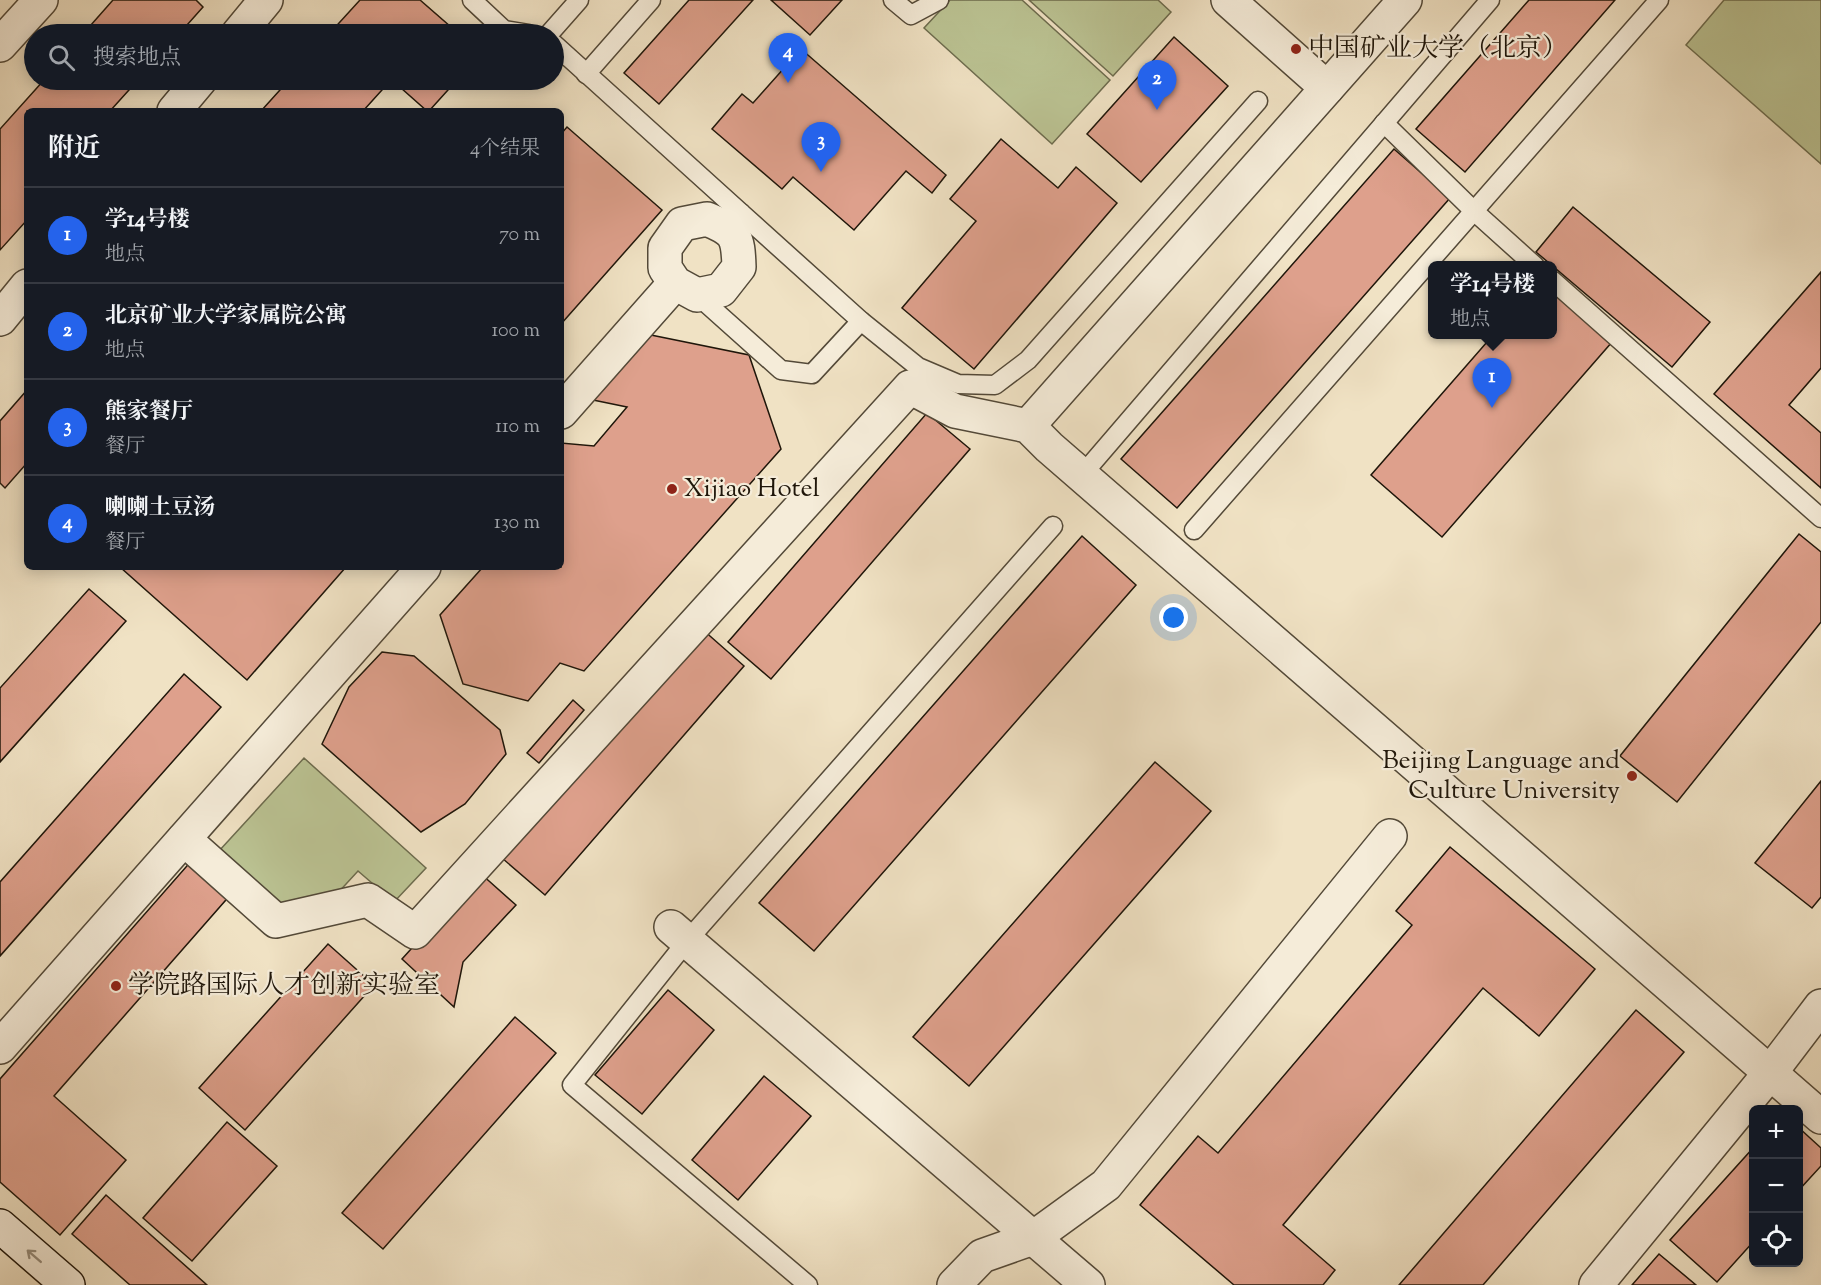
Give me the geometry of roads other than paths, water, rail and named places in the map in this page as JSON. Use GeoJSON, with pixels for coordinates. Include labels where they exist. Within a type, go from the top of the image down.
{"type":"FeatureCollection","features":[{"type":"Feature","properties":{"kind":"street"},"geometry":{"type":"LineString","coordinates":[[0,45],[41,0]]}},
{"type":"Feature","properties":{"kind":"street"},"geometry":{"type":"LineString","coordinates":[[246,24],[266,0]]}},
{"type":"Feature","properties":{"kind":"street"},"geometry":{"type":"LineString","coordinates":[[1228,0],[1327,88]]}},
{"type":"Feature","properties":{"kind":"street"},"geometry":{"type":"LineString","coordinates":[[1028,426],[1405,0]]}},
{"type":"Feature","properties":{"kind":"street"},"geometry":{"type":"LineString","coordinates":[[177,108],[192,90]]}},
{"type":"Feature","properties":{"kind":"street"},"geometry":{"type":"LineString","coordinates":[[707,219],[734,220],[739,244],[739,267],[721,290],[686,289],[666,268],[665,248],[682,224],[707,219]]}},
{"type":"Feature","properties":{"kind":"street"},"geometry":{"type":"LineString","coordinates":[[564,409],[686,289]]}},
{"type":"Feature","properties":{"kind":"street"},"geometry":{"type":"LineString","coordinates":[[0,319],[24,290]]}},
{"type":"Feature","properties":{"kind":"street"},"geometry":{"type":"LineString","coordinates":[[184,839],[276,921],[368,900],[415,932],[910,387],[955,411],[1028,426],[1049,447],[1821,1117]]}},
{"type":"Feature","properties":{"kind":"street"},"geometry":{"type":"LineString","coordinates":[[0,1047],[421,570]]}},
{"type":"Feature","properties":{"kind":"street"},"geometry":{"type":"LineString","coordinates":[[954,1285],[982,1256],[1033,1238],[1106,1185],[1390,836]]}},
{"type":"Feature","properties":{"kind":"street"},"geometry":{"type":"LineString","coordinates":[[679,934],[1088,1285]]}},
{"type":"Feature","properties":{"kind":"street"},"geometry":{"type":"LineString","coordinates":[[1596,1285],[1770,1073],[1821,1006]]}},
{"type":"Feature","properties":{"kind":"street"},"geometry":{"type":"LineString","coordinates":[[0,1226],[68,1285]]}},
{"type":"Feature","properties":{"kind":"lane"},"geometry":{"type":"LineString","coordinates":[[472,0],[498,24]]}},
{"type":"Feature","properties":{"kind":"lane"},"geometry":{"type":"LineString","coordinates":[[558,24],[579,0]]}},
{"type":"Feature","properties":{"kind":"lane"},"geometry":{"type":"LineString","coordinates":[[586,74],[651,0]]}},
{"type":"Feature","properties":{"kind":"lane"},"geometry":{"type":"LineString","coordinates":[[893,0],[911,15],[939,0]]}},
{"type":"Feature","properties":{"kind":"lane"},"geometry":{"type":"LineString","coordinates":[[1082,475],[1490,0]]}},
{"type":"Feature","properties":{"kind":"lane"},"geometry":{"type":"LineString","coordinates":[[1432,261],[1659,0]]}},
{"type":"Feature","properties":{"kind":"lane"},"geometry":{"type":"LineString","coordinates":[[564,53],[734,220],[918,367],[958,384],[995,385],[1028,360],[1258,101]]}},
{"type":"Feature","properties":{"kind":"lane"},"geometry":{"type":"LineString","coordinates":[[1384,123],[1475,212],[1529,261]]}},
{"type":"Feature","properties":{"kind":"lane"},"geometry":{"type":"LineString","coordinates":[[1194,530],[1428,265]]}},
{"type":"Feature","properties":{"kind":"lane"},"geometry":{"type":"LineString","coordinates":[[1557,284],[1821,518]]}},
{"type":"Feature","properties":{"kind":"lane"},"geometry":{"type":"LineString","coordinates":[[686,289],[781,369],[812,374],[861,321]]}},
{"type":"Feature","properties":{"kind":"lane"},"geometry":{"type":"LineString","coordinates":[[808,1285],[572,1085],[679,934],[1053,526]]}},
{"type":"Feature","properties":{"kind":"place","name":"中国矿业大学（北京）"},"geometry":{"type":"Point","coordinates":[1296,49]}},
{"type":"Feature","properties":{"kind":"place","name":"喇喇土豆汤"},"geometry":{"type":"Point","coordinates":[788,83]}},
{"type":"Feature","properties":{"kind":"place","name":"北京矿业大学家属院公寓"},"geometry":{"type":"Point","coordinates":[1157,110]}},
{"type":"Feature","properties":{"kind":"place","name":"熊家餐厅"},"geometry":{"type":"Point","coordinates":[821,172]}},
{"type":"Feature","properties":{"kind":"place","name":"学14号楼"},"geometry":{"type":"Point","coordinates":[1492,408]}},
{"type":"Feature","properties":{"kind":"place","name":"Xijiao Hotel"},"geometry":{"type":"Point","coordinates":[672,489]}},
{"type":"Feature","properties":{"kind":"place","name":"Beijing Language and Culture University"},"geometry":{"type":"Point","coordinates":[1632,776]}},
{"type":"Feature","properties":{"kind":"place","name":"学院路国际人才创新实验室"},"geometry":{"type":"Point","coordinates":[116,986]}}]}
